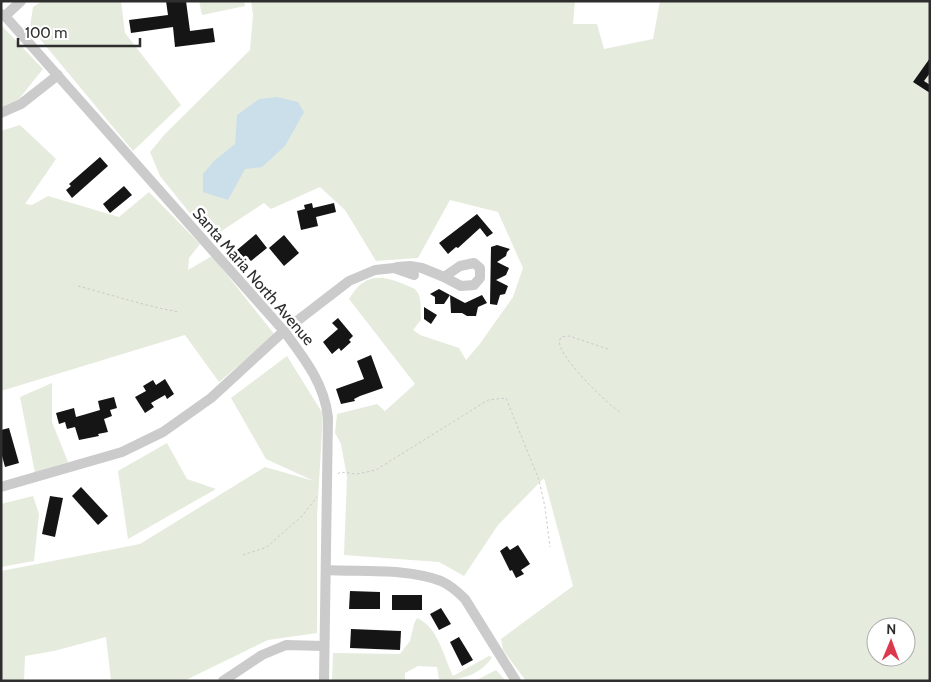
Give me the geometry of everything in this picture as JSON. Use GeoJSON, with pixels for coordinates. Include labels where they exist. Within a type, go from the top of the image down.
{"type":"FeatureCollection","features":[{"type":"Feature","properties":{"kind":"street"},"geometry":{"type":"LineString","coordinates":[[3,15],[21,1]]}},
{"type":"Feature","properties":{"kind":"street","name":"Santa Maria North Avenue"},"geometry":{"type":"LineString","coordinates":[[3,15],[284,331],[308,362],[326,402],[328,417],[324,681]]}},
{"type":"Feature","properties":{"kind":"street"},"geometry":{"type":"LineString","coordinates":[[1,113],[21,104],[58,75]]}},
{"type":"Feature","properties":{"kind":"street"},"geometry":{"type":"LineString","coordinates":[[1,487],[122,452],[163,432],[211,398],[284,331],[349,281],[375,270],[410,266],[444,277]]}},
{"type":"Feature","properties":{"kind":"street"},"geometry":{"type":"LineString","coordinates":[[394,268],[414,275]]}},
{"type":"Feature","properties":{"kind":"street"},"geometry":{"type":"LineString","coordinates":[[326,570],[412,574],[441,581],[457,591],[465,599],[516,681]]}},
{"type":"Feature","properties":{"kind":"street"},"geometry":{"type":"LineString","coordinates":[[223,681],[262,655],[286,646],[324,646]]}},
{"type":"Feature","properties":{"kind":"path"},"geometry":{"type":"LineString","coordinates":[[78,286],[136,301],[154,308],[179,312]]}},
{"type":"Feature","properties":{"kind":"path"},"geometry":{"type":"LineString","coordinates":[[608,349],[569,336],[561,337],[560,340],[561,349],[577,370],[620,413]]}},
{"type":"Feature","properties":{"kind":"path"},"geometry":{"type":"LineString","coordinates":[[328,480],[340,472],[357,474],[376,470],[488,400],[506,398],[541,488],[550,547]]}},
{"type":"Feature","properties":{"kind":"path"},"geometry":{"type":"LineString","coordinates":[[243,556],[267,547],[302,516],[319,494]]}},
{"type":"Feature","properties":{"kind":"shaded area"},"geometry":{"type":"Polygon","coordinates":[[[42,1],[121,1],[125,33],[181,105],[133,151],[30,27],[33,7],[42,1]]]}},
{"type":"Feature","properties":{"kind":"shaded area"},"geometry":{"type":"Polygon","coordinates":[[[199,1],[244,1],[245,6],[202,15],[199,1]]]}},
{"type":"Feature","properties":{"kind":"shaded area"},"geometry":{"type":"Polygon","coordinates":[[[251,1],[575,1],[573,24],[597,24],[604,49],[653,39],[660,1],[930,1],[930,681],[526,681],[503,650],[501,639],[573,586],[544,478],[498,525],[464,576],[439,562],[344,555],[347,477],[341,444],[335,433],[337,414],[377,404],[385,411],[415,384],[349,299],[360,285],[372,279],[385,278],[413,288],[419,296],[421,320],[413,330],[420,335],[459,348],[466,360],[513,297],[523,268],[498,212],[450,200],[418,258],[376,261],[345,210],[320,187],[271,209],[264,203],[220,232],[201,227],[160,176],[150,152],[165,134],[250,50],[253,15],[251,1]]]}},
{"type":"Feature","properties":{"kind":"shaded area"},"geometry":{"type":"Polygon","coordinates":[[[1,25],[43,69],[14,105],[1,109],[1,25]]]}},
{"type":"Feature","properties":{"kind":"shaded area"},"geometry":{"type":"Polygon","coordinates":[[[20,125],[56,159],[25,204],[32,205],[48,196],[119,217],[149,192],[200,244],[189,258],[188,270],[212,256],[275,335],[219,382],[185,335],[1,391],[1,131],[20,125]]]}},
{"type":"Feature","properties":{"kind":"shaded area"},"geometry":{"type":"Polygon","coordinates":[[[287,356],[323,414],[317,516],[317,633],[268,640],[184,681],[111,681],[106,637],[54,651],[25,656],[24,681],[1,681],[1,571],[140,544],[265,467],[314,481],[266,459],[231,398],[287,356]]]}},
{"type":"Feature","properties":{"kind":"shaded area"},"geometry":{"type":"Polygon","coordinates":[[[52,383],[52,422],[68,462],[35,473],[20,397],[52,383]]]}},
{"type":"Feature","properties":{"kind":"shaded area"},"geometry":{"type":"Polygon","coordinates":[[[167,443],[187,479],[216,489],[128,539],[118,471],[167,443]]]}},
{"type":"Feature","properties":{"kind":"shaded area"},"geometry":{"type":"Polygon","coordinates":[[[33,496],[39,514],[34,561],[1,567],[1,504],[33,496]]]}},
{"type":"Feature","properties":{"kind":"shaded area"},"geometry":{"type":"Polygon","coordinates":[[[417,618],[424,622],[435,635],[453,676],[489,656],[492,657],[482,668],[462,678],[439,679],[437,667],[418,666],[405,673],[405,681],[332,681],[333,653],[400,654],[410,641],[417,618]]]}},
{"type":"Feature","properties":{"kind":"shaded area"},"geometry":{"type":"Polygon","coordinates":[[[496,670],[506,681],[475,681],[496,670]]]}},
{"type":"Feature","properties":{"kind":"water"},"geometry":{"type":"Polygon","coordinates":[[[277,97],[298,102],[304,112],[285,146],[262,167],[245,169],[228,200],[203,192],[203,174],[214,161],[235,144],[237,115],[259,99],[277,97]]]}},
{"type":"Feature","properties":{"kind":"building"},"geometry":{"type":"Polygon","coordinates":[[[166,1],[186,1],[190,31],[213,28],[215,42],[175,47],[173,27],[131,33],[129,20],[168,15],[166,1]]]}},
{"type":"Feature","properties":{"kind":"building"},"geometry":{"type":"Polygon","coordinates":[[[930,58],[930,73],[924,81],[930,85],[930,93],[913,82],[930,58]]]}},
{"type":"Feature","properties":{"kind":"building"},"geometry":{"type":"Polygon","coordinates":[[[100,157],[108,166],[72,198],[66,190],[71,186],[69,184],[100,157]]]}},
{"type":"Feature","properties":{"kind":"building"},"geometry":{"type":"Polygon","coordinates":[[[124,186],[132,195],[110,213],[103,204],[124,186]]]}},
{"type":"Feature","properties":{"kind":"building"},"geometry":{"type":"Polygon","coordinates":[[[312,203],[313,208],[334,203],[336,212],[316,217],[318,226],[301,230],[297,211],[305,209],[304,205],[312,203]]]}},
{"type":"Feature","properties":{"kind":"building"},"geometry":{"type":"Polygon","coordinates":[[[477,214],[493,233],[487,237],[480,228],[458,248],[456,247],[448,254],[439,243],[477,214]]]}},
{"type":"Feature","properties":{"kind":"building"},"geometry":{"type":"Polygon","coordinates":[[[256,234],[267,248],[251,261],[249,259],[247,261],[237,250],[256,234]]]}},
{"type":"Feature","properties":{"kind":"building"},"geometry":{"type":"Polygon","coordinates":[[[284,235],[299,253],[284,266],[269,248],[284,235]]]}},
{"type":"Feature","properties":{"kind":"building"},"geometry":{"type":"Polygon","coordinates":[[[497,245],[510,249],[506,256],[497,262],[509,268],[506,275],[496,280],[508,286],[505,294],[500,295],[497,305],[490,304],[491,247],[497,245]]]}},
{"type":"Feature","properties":{"kind":"building"},"geometry":{"type":"Polygon","coordinates":[[[439,289],[450,295],[444,304],[435,304],[435,297],[430,294],[439,289]]]}},
{"type":"Feature","properties":{"kind":"building"},"geometry":{"type":"Polygon","coordinates":[[[450,295],[465,303],[482,295],[487,303],[478,307],[476,316],[451,313],[450,295]]]}},
{"type":"Feature","properties":{"kind":"building"},"geometry":{"type":"Polygon","coordinates":[[[424,307],[437,315],[431,324],[424,319],[424,307]]]}},
{"type":"Feature","properties":{"kind":"building"},"geometry":{"type":"Polygon","coordinates":[[[338,318],[353,336],[349,340],[351,342],[341,351],[339,348],[332,354],[323,342],[338,329],[332,323],[338,318]]]}},
{"type":"Feature","properties":{"kind":"building"},"geometry":{"type":"Polygon","coordinates":[[[371,355],[383,388],[360,396],[354,399],[355,401],[341,404],[336,389],[364,379],[357,361],[371,355]]]}},
{"type":"Feature","properties":{"kind":"building"},"geometry":{"type":"Polygon","coordinates":[[[165,379],[174,394],[167,399],[165,395],[151,403],[154,407],[145,413],[135,397],[146,391],[143,386],[153,380],[156,385],[165,379]]]}},
{"type":"Feature","properties":{"kind":"building"},"geometry":{"type":"Polygon","coordinates":[[[114,397],[117,408],[110,410],[112,416],[104,419],[108,432],[79,440],[75,427],[67,429],[65,422],[59,424],[56,413],[74,408],[76,417],[100,410],[98,401],[114,397]]]}},
{"type":"Feature","properties":{"kind":"building"},"geometry":{"type":"Polygon","coordinates":[[[9,428],[19,463],[5,467],[1,452],[1,430],[9,428]]]}},
{"type":"Feature","properties":{"kind":"building"},"geometry":{"type":"Polygon","coordinates":[[[81,487],[108,516],[98,525],[72,496],[81,487]]]}},
{"type":"Feature","properties":{"kind":"building"},"geometry":{"type":"Polygon","coordinates":[[[50,496],[63,498],[55,537],[42,534],[50,496]]]}},
{"type":"Feature","properties":{"kind":"building"},"geometry":{"type":"Polygon","coordinates":[[[518,545],[530,564],[521,570],[524,574],[516,578],[512,570],[510,571],[500,551],[507,546],[510,550],[518,545]]]}},
{"type":"Feature","properties":{"kind":"building"},"geometry":{"type":"Polygon","coordinates":[[[350,591],[380,592],[380,609],[349,609],[350,591]]]}},
{"type":"Feature","properties":{"kind":"building"},"geometry":{"type":"Polygon","coordinates":[[[392,595],[422,595],[422,610],[392,610],[392,595]]]}},
{"type":"Feature","properties":{"kind":"building"},"geometry":{"type":"Polygon","coordinates":[[[441,608],[451,624],[439,630],[430,614],[441,608]]]}},
{"type":"Feature","properties":{"kind":"building"},"geometry":{"type":"Polygon","coordinates":[[[351,629],[401,631],[400,650],[350,648],[351,629]]]}},
{"type":"Feature","properties":{"kind":"building"},"geometry":{"type":"Polygon","coordinates":[[[459,637],[473,660],[462,666],[450,642],[459,637]]]}}]}
